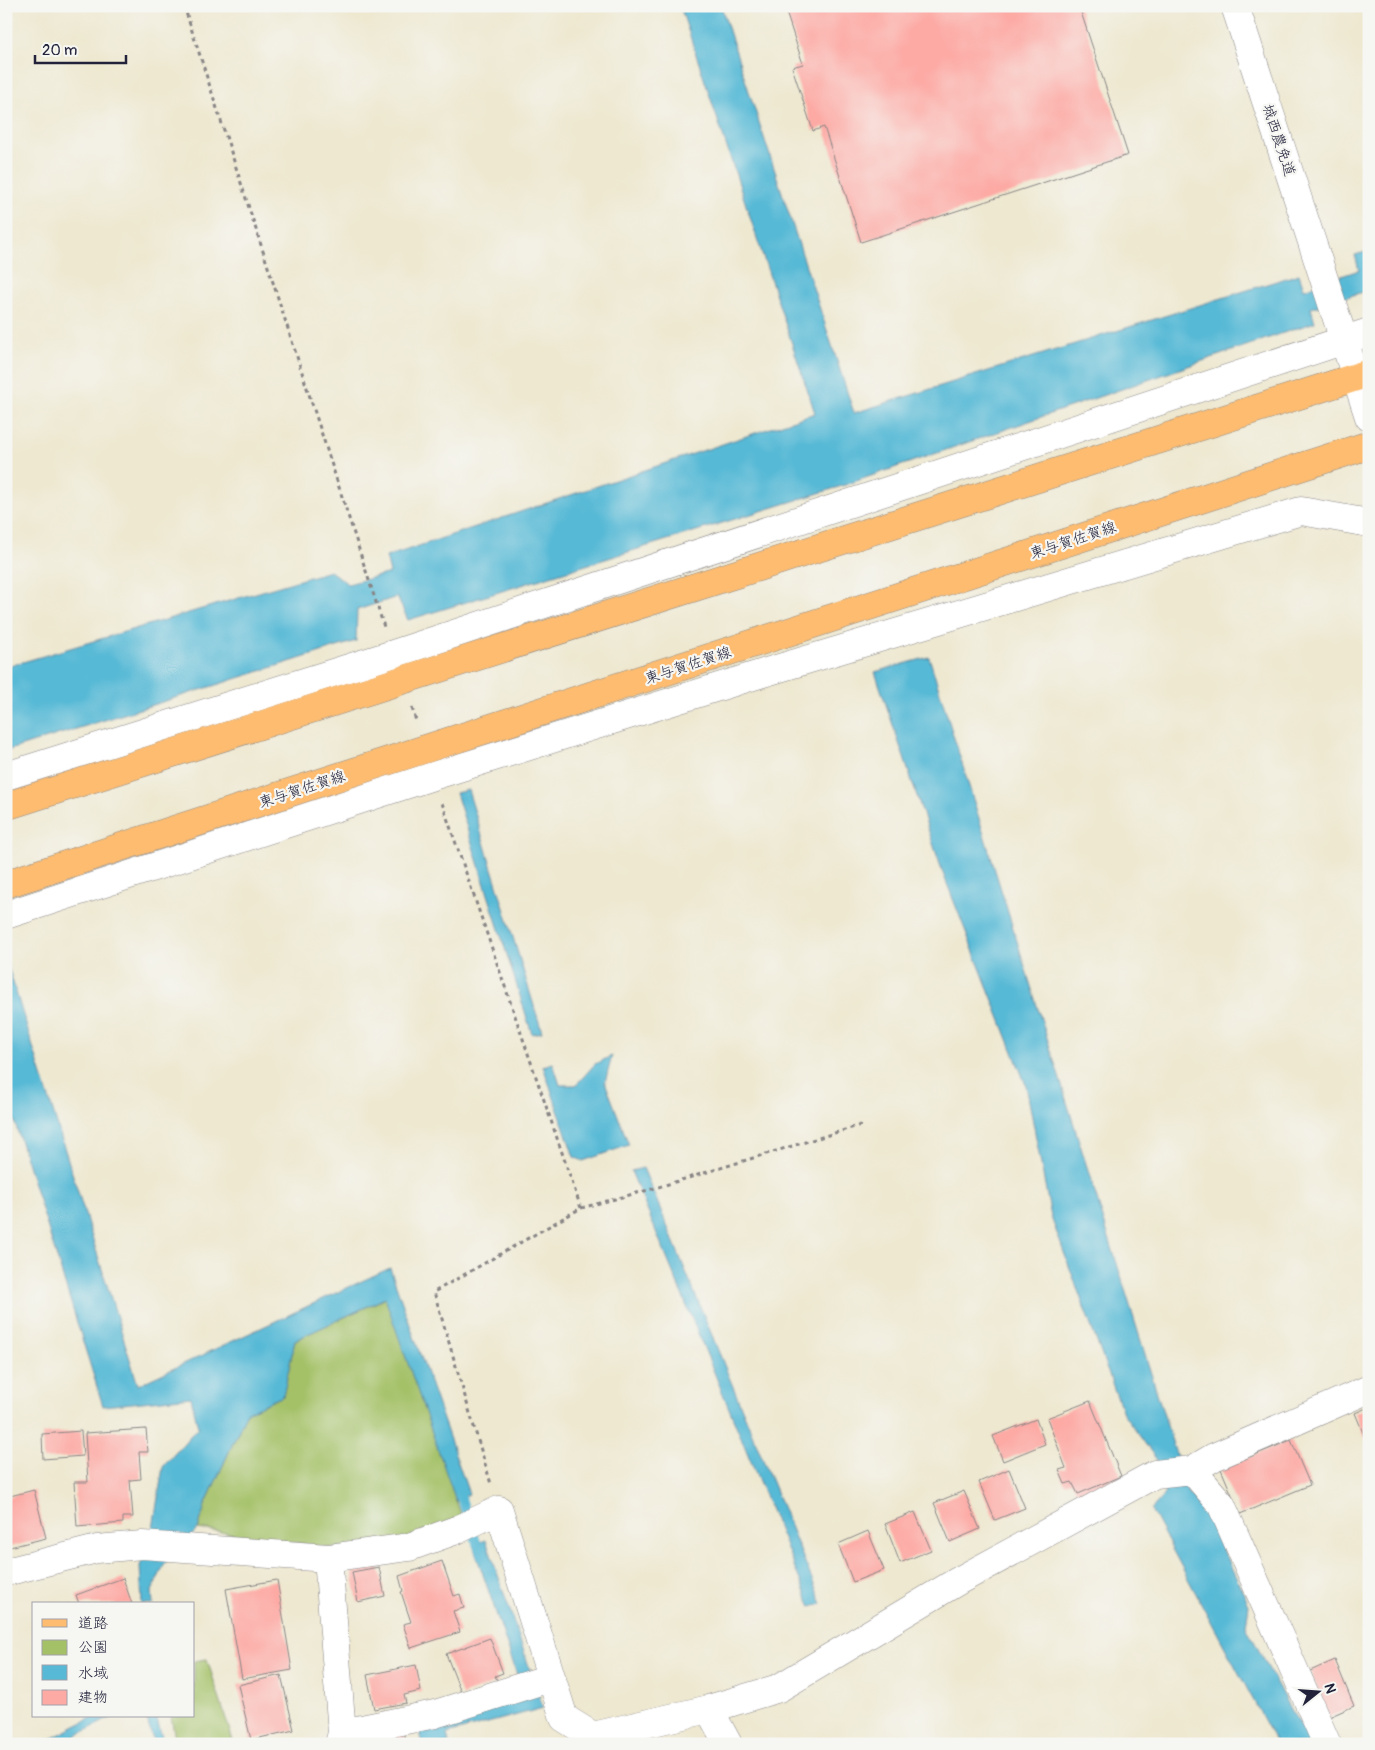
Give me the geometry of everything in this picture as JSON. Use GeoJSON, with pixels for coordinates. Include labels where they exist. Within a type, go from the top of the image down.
{"type":"FeatureCollection","features":[{"type":"Feature","properties":{"kind":"main road"},"geometry":{"type":"LineString","coordinates":[[6,806],[1362,374]]}},
{"type":"Feature","properties":{"kind":"main road","name":"東与賀佐賀線"},"geometry":{"type":"LineString","coordinates":[[6,884],[1369,445]]}},
{"type":"Feature","properties":{"kind":"street","name":"城西農免道"},"geometry":{"type":"LineString","coordinates":[[1235,6],[1343,340]]}},
{"type":"Feature","properties":{"kind":"street"},"geometry":{"type":"LineString","coordinates":[[6,776],[393,654],[1369,332]]}},
{"type":"Feature","properties":{"kind":"street"},"geometry":{"type":"LineString","coordinates":[[1343,340],[1362,374],[1369,417]]}},
{"type":"Feature","properties":{"kind":"street"},"geometry":{"type":"LineString","coordinates":[[6,915],[433,776],[760,674],[1301,511],[1369,523]]}},
{"type":"Feature","properties":{"kind":"street"},"geometry":{"type":"LineString","coordinates":[[6,1572],[97,1549],[142,1545],[328,1558],[409,1547],[459,1529],[499,1510],[536,1683],[564,1718],[593,1736],[709,1709],[779,1688],[958,1581],[1155,1474],[1192,1470],[1214,1457],[1369,1389]]}},
{"type":"Feature","properties":{"kind":"street"},"geometry":{"type":"LineString","coordinates":[[1192,1470],[1222,1504],[1327,1744]]}},
{"type":"Feature","properties":{"kind":"street"},"geometry":{"type":"LineString","coordinates":[[328,1558],[340,1738],[435,1714],[536,1683]]}},
{"type":"Feature","properties":{"kind":"street"},"geometry":{"type":"LineString","coordinates":[[709,1709],[728,1744]]}},
{"type":"Feature","properties":{"kind":"path"},"geometry":{"type":"LineString","coordinates":[[184,6],[379,611]]}},
{"type":"Feature","properties":{"kind":"path"},"geometry":{"type":"LineString","coordinates":[[402,681],[426,749]]}},
{"type":"Feature","properties":{"kind":"path"},"geometry":{"type":"LineString","coordinates":[[433,776],[581,1208]]}},
{"type":"Feature","properties":{"kind":"path"},"geometry":{"type":"LineString","coordinates":[[499,1510],[434,1292],[581,1208],[652,1189],[864,1124]]}},
{"type":"Feature","properties":{"kind":"green space"},"geometry":{"type":"Polygon","coordinates":[[[386,1298],[462,1517],[408,1539],[333,1548],[198,1529],[205,1505],[247,1412],[283,1396],[295,1340],[386,1298]]]}},
{"type":"Feature","properties":{"kind":"green space"},"geometry":{"type":"Polygon","coordinates":[[[207,1659],[234,1744],[176,1744],[171,1718],[195,1718],[195,1661],[207,1659]]]}},
{"type":"Feature","properties":{"kind":"water"},"geometry":{"type":"Polygon","coordinates":[[[680,6],[721,6],[854,413],[1299,274],[1304,289],[1359,270],[1355,255],[1369,251],[1369,298],[1366,291],[1311,308],[1315,322],[842,486],[408,620],[397,597],[357,610],[356,641],[6,751],[6,667],[330,571],[348,584],[390,573],[386,557],[815,413],[680,6]]]}},
{"type":"Feature","properties":{"kind":"water"},"geometry":{"type":"Polygon","coordinates":[[[929,657],[1188,1493],[1202,1505],[1249,1605],[1246,1626],[1291,1711],[1307,1734],[1311,1744],[1277,1744],[1151,1510],[1165,1494],[1157,1460],[1123,1413],[1051,1217],[1026,1085],[944,876],[875,672],[929,657]]]}},
{"type":"Feature","properties":{"kind":"water"},"geometry":{"type":"Polygon","coordinates":[[[468,790],[542,1032],[532,1034],[456,793],[468,790]]]}},
{"type":"Feature","properties":{"kind":"water"},"geometry":{"type":"Polygon","coordinates":[[[6,960],[138,1385],[390,1268],[469,1494],[456,1501],[385,1298],[295,1340],[283,1396],[247,1412],[205,1505],[198,1529],[165,1563],[152,1591],[153,1602],[142,1602],[140,1566],[153,1528],[163,1467],[198,1427],[191,1397],[103,1406],[6,1094],[6,960]]]}},
{"type":"Feature","properties":{"kind":"water"},"geometry":{"type":"Polygon","coordinates":[[[612,1056],[605,1082],[629,1145],[583,1161],[574,1157],[543,1066],[553,1063],[560,1085],[576,1085],[595,1064],[612,1056]]]}},
{"type":"Feature","properties":{"kind":"water"},"geometry":{"type":"Polygon","coordinates":[[[643,1168],[822,1604],[811,1607],[631,1171],[643,1168]]]}},
{"type":"Feature","properties":{"kind":"water"},"geometry":{"type":"Polygon","coordinates":[[[486,1540],[543,1708],[447,1734],[449,1744],[423,1744],[418,1724],[524,1695],[473,1545],[486,1540]]]}},
{"type":"Feature","properties":{"kind":"water"},"geometry":{"type":"Polygon","coordinates":[[[91,1718],[110,1718],[60,1744],[41,1744],[91,1718]]]}},
{"type":"Feature","properties":{"kind":"water"},"geometry":{"type":"Polygon","coordinates":[[[147,1718],[157,1718],[164,1744],[154,1744],[147,1718]]]}},
{"type":"Feature","properties":{"kind":"building"},"geometry":{"type":"Polygon","coordinates":[[[784,6],[1079,6],[1128,155],[861,242],[824,127],[813,131],[792,67],[803,64],[784,6]]]}},
{"type":"Feature","properties":{"kind":"building"},"geometry":{"type":"Polygon","coordinates":[[[1090,1401],[1121,1476],[1078,1494],[1072,1482],[1065,1484],[1059,1470],[1066,1468],[1047,1418],[1090,1401]]]}},
{"type":"Feature","properties":{"kind":"building"},"geometry":{"type":"Polygon","coordinates":[[[1369,1407],[1369,1447],[1355,1413],[1369,1407]]]}},
{"type":"Feature","properties":{"kind":"building"},"geometry":{"type":"Polygon","coordinates":[[[1036,1419],[1045,1444],[1003,1461],[993,1436],[1036,1419]]]}},
{"type":"Feature","properties":{"kind":"building"},"geometry":{"type":"Polygon","coordinates":[[[146,1429],[148,1452],[139,1452],[141,1479],[130,1480],[133,1517],[123,1517],[123,1523],[77,1527],[74,1482],[88,1482],[85,1433],[146,1429]]]}},
{"type":"Feature","properties":{"kind":"building"},"geometry":{"type":"Polygon","coordinates":[[[81,1431],[83,1456],[43,1459],[42,1434],[81,1431]]]}},
{"type":"Feature","properties":{"kind":"building"},"geometry":{"type":"Polygon","coordinates":[[[1291,1440],[1310,1485],[1240,1514],[1221,1469],[1291,1440]]]}},
{"type":"Feature","properties":{"kind":"building"},"geometry":{"type":"Polygon","coordinates":[[[1009,1469],[1025,1508],[995,1520],[979,1482],[1009,1469]]]}},
{"type":"Feature","properties":{"kind":"building"},"geometry":{"type":"Polygon","coordinates":[[[34,1490],[46,1538],[6,1548],[6,1497],[34,1490]]]}},
{"type":"Feature","properties":{"kind":"building"},"geometry":{"type":"Polygon","coordinates":[[[964,1491],[980,1529],[950,1542],[934,1503],[964,1491]]]}},
{"type":"Feature","properties":{"kind":"building"},"geometry":{"type":"Polygon","coordinates":[[[915,1512],[931,1550],[900,1563],[885,1524],[915,1512]]]}},
{"type":"Feature","properties":{"kind":"building"},"geometry":{"type":"Polygon","coordinates":[[[868,1531],[884,1570],[853,1582],[838,1544],[868,1531]]]}},
{"type":"Feature","properties":{"kind":"building"},"geometry":{"type":"Polygon","coordinates":[[[442,1561],[454,1596],[460,1594],[464,1608],[453,1611],[460,1632],[411,1648],[403,1624],[411,1622],[401,1592],[403,1591],[399,1576],[442,1561]]]}},
{"type":"Feature","properties":{"kind":"building"},"geometry":{"type":"Polygon","coordinates":[[[379,1567],[385,1596],[358,1602],[352,1572],[379,1567]]]}},
{"type":"Feature","properties":{"kind":"building"},"geometry":{"type":"Polygon","coordinates":[[[123,1578],[131,1602],[78,1602],[76,1595],[123,1578]]]}},
{"type":"Feature","properties":{"kind":"building"},"geometry":{"type":"Polygon","coordinates":[[[277,1580],[292,1670],[242,1679],[226,1589],[277,1580]]]}},
{"type":"Feature","properties":{"kind":"building"},"geometry":{"type":"Polygon","coordinates":[[[490,1638],[503,1673],[495,1676],[498,1682],[462,1695],[446,1654],[490,1638]]]}},
{"type":"Feature","properties":{"kind":"building"},"geometry":{"type":"Polygon","coordinates":[[[1335,1660],[1354,1706],[1329,1717],[1310,1671],[1335,1660]]]}},
{"type":"Feature","properties":{"kind":"building"},"geometry":{"type":"Polygon","coordinates":[[[416,1665],[421,1691],[404,1695],[406,1703],[374,1709],[367,1675],[416,1665]]]}},
{"type":"Feature","properties":{"kind":"building"},"geometry":{"type":"Polygon","coordinates":[[[281,1675],[294,1730],[251,1740],[238,1685],[281,1675]]]}},
{"type":"Feature","properties":{"kind":"building"},"geometry":{"type":"Polygon","coordinates":[[[403,1731],[406,1744],[357,1744],[403,1731]]]}},
{"type":"Feature","properties":{"kind":"waterway"},"geometry":{"type":"LineString","coordinates":[[458,1489],[481,1555]]}}]}
